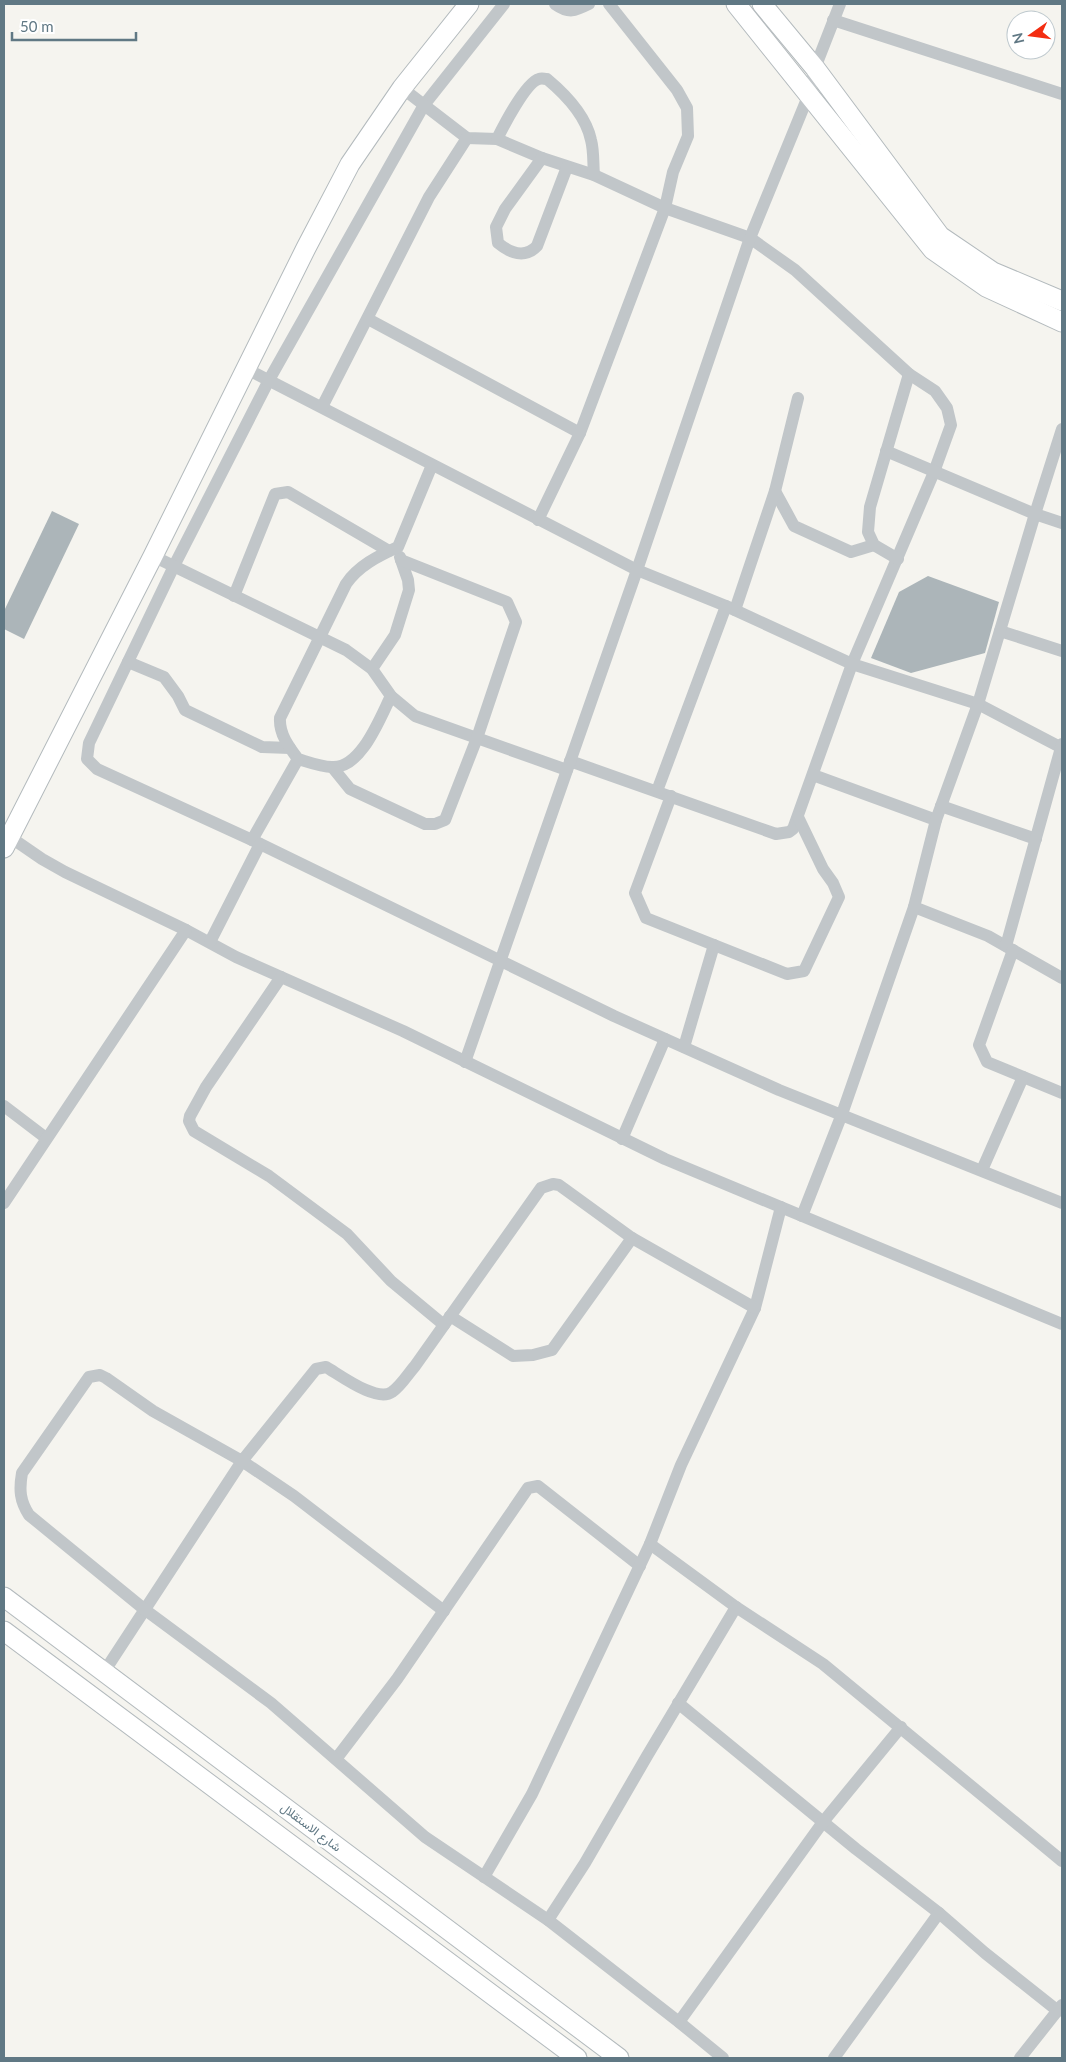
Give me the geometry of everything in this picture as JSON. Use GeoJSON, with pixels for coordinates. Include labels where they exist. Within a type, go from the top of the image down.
{"type":"FeatureCollection","features":[{"type":"Feature","properties":{"kind":"street"},"geometry":{"type":"LineString","coordinates":[[469,4],[402,88],[350,164],[7,842],[210,942],[236,957],[403,1031],[622,1139],[722,1184],[1062,1324]]}},
{"type":"Feature","properties":{"kind":"street"},"geometry":{"type":"LineString","coordinates":[[504,4],[424,105],[269,380],[174,566],[88,742],[87,759],[97,769],[256,842],[665,1039],[779,1090],[1062,1203]]}},
{"type":"Feature","properties":{"kind":"street"},"geometry":{"type":"LineString","coordinates":[[555,4],[564,11],[572,11],[589,4]]}},
{"type":"Feature","properties":{"kind":"street"},"geometry":{"type":"LineString","coordinates":[[538,520],[580,433],[665,208],[673,172],[688,136],[687,108],[678,90],[609,4]]}},
{"type":"Feature","properties":{"kind":"street"},"geometry":{"type":"LineString","coordinates":[[736,4],[810,94],[933,250],[986,287],[1062,322]]}},
{"type":"Feature","properties":{"kind":"street"},"geometry":{"type":"LineString","coordinates":[[762,4],[815,68],[940,236],[993,272],[1062,301]]}},
{"type":"Feature","properties":{"kind":"street"},"geometry":{"type":"LineString","coordinates":[[465,1062],[637,570],[750,238],[810,94],[815,68],[840,4]]}},
{"type":"Feature","properties":{"kind":"street"},"geometry":{"type":"LineString","coordinates":[[834,20],[1062,94]]}},
{"type":"Feature","properties":{"kind":"street"},"geometry":{"type":"LineString","coordinates":[[497,140],[506,121],[530,85],[538,79],[547,79],[568,100],[583,119],[591,139],[594,176]]}},
{"type":"Feature","properties":{"kind":"street"},"geometry":{"type":"LineString","coordinates":[[153,556],[346,650],[372,669],[391,696],[415,716],[477,738],[657,791],[776,834],[789,832],[793,829],[852,664],[934,472],[950,425],[947,408],[934,391],[909,374],[795,270],[750,238],[665,208],[594,176],[497,140],[468,138],[402,88]]}},
{"type":"Feature","properties":{"kind":"street"},"geometry":{"type":"LineString","coordinates":[[322,407],[368,320],[428,197],[468,138]]}},
{"type":"Feature","properties":{"kind":"street"},"geometry":{"type":"LineString","coordinates":[[542,158],[505,209],[496,227],[498,243],[507,251],[520,254],[531,252],[537,246],[567,167]]}},
{"type":"Feature","properties":{"kind":"street"},"geometry":{"type":"LineString","coordinates":[[368,320],[580,433]]}},
{"type":"Feature","properties":{"kind":"street"},"geometry":{"type":"LineString","coordinates":[[246,368],[637,570],[730,608],[852,664],[978,704],[1062,747],[1036,839],[1010,948],[979,1046],[987,1062],[1062,1093]]}},
{"type":"Feature","properties":{"kind":"street"},"geometry":{"type":"LineString","coordinates":[[898,558],[874,545],[868,532],[870,507],[909,374]]}},
{"type":"Feature","properties":{"kind":"street"},"geometry":{"type":"LineString","coordinates":[[657,791],[775,490],[798,398]]}},
{"type":"Feature","properties":{"kind":"street"},"geometry":{"type":"LineString","coordinates":[[802,1216],[842,1114],[914,907],[936,820],[978,704],[1034,514],[1062,429]]}},
{"type":"Feature","properties":{"kind":"street"},"geometry":{"type":"LineString","coordinates":[[886,451],[1034,514],[1062,523]]}},
{"type":"Feature","properties":{"kind":"street"},"geometry":{"type":"LineString","coordinates":[[391,696],[366,744],[349,763],[333,768],[298,759],[279,728],[280,718],[346,584],[351,576],[380,555],[394,549],[432,465]]}},
{"type":"Feature","properties":{"kind":"street"},"geometry":{"type":"LineString","coordinates":[[775,490],[794,526],[851,552],[874,545]]}},
{"type":"Feature","properties":{"kind":"street"},"geometry":{"type":"LineString","coordinates":[[234,596],[275,494],[288,492],[394,549],[401,560],[408,580],[409,590],[394,635],[372,669]]}},
{"type":"Feature","properties":{"kind":"street"},"geometry":{"type":"LineString","coordinates":[[333,768],[350,789],[425,824],[435,824],[445,820],[477,738],[516,622],[507,602],[401,560]]}},
{"type":"Feature","properties":{"kind":"street"},"geometry":{"type":"LineString","coordinates":[[1000,632],[1062,651]]}},
{"type":"Feature","properties":{"kind":"street"},"geometry":{"type":"LineString","coordinates":[[128,662],[164,677],[178,696],[185,710],[262,747],[290,748]]}},
{"type":"Feature","properties":{"kind":"street"},"geometry":{"type":"LineString","coordinates":[[210,942],[256,842],[298,759]]}},
{"type":"Feature","properties":{"kind":"street"},"geometry":{"type":"LineString","coordinates":[[813,774],[936,820]]}},
{"type":"Feature","properties":{"kind":"street"},"geometry":{"type":"LineString","coordinates":[[671,796],[636,893],[646,918],[787,974],[804,971],[839,897],[798,817]]}},
{"type":"Feature","properties":{"kind":"street"},"geometry":{"type":"LineString","coordinates":[[941,806],[1036,839]]}},
{"type":"Feature","properties":{"kind":"street"},"geometry":{"type":"LineString","coordinates":[[914,907],[988,936],[1062,978]]}},
{"type":"Feature","properties":{"kind":"street"},"geometry":{"type":"LineString","coordinates":[[4,1203],[186,930]]}},
{"type":"Feature","properties":{"kind":"street"},"geometry":{"type":"LineString","coordinates":[[684,1047],[714,945]]}},
{"type":"Feature","properties":{"kind":"street"},"geometry":{"type":"LineString","coordinates":[[281,977],[206,1087],[190,1116],[191,1126],[194,1131],[269,1176],[347,1234],[390,1281],[447,1321],[513,1356],[533,1355],[552,1350],[632,1238]]}},
{"type":"Feature","properties":{"kind":"street"},"geometry":{"type":"LineString","coordinates":[[622,1139],[665,1039]]}},
{"type":"Feature","properties":{"kind":"street"},"geometry":{"type":"LineString","coordinates":[[982,1170],[1023,1076]]}},
{"type":"Feature","properties":{"kind":"street"},"geometry":{"type":"LineString","coordinates":[[4,1106],[46,1138]]}},
{"type":"Feature","properties":{"kind":"street"},"geometry":{"type":"LineString","coordinates":[[104,1672],[242,1461],[316,1370],[326,1366],[370,1393],[386,1395],[392,1392],[415,1366],[541,1188],[548,1185],[559,1186],[632,1238],[755,1308]]}},
{"type":"Feature","properties":{"kind":"street"},"geometry":{"type":"LineString","coordinates":[[484,1877],[532,1794],[640,1566],[681,1465],[755,1308],[780,1207]]}},
{"type":"Feature","properties":{"kind":"street"},"geometry":{"type":"LineString","coordinates":[[444,1611],[294,1496],[242,1461],[153,1411],[106,1378],[95,1375],[89,1378],[22,1473],[19,1490],[22,1505],[29,1515],[144,1609],[271,1703],[425,1838],[548,1920],[680,2022],[723,2058]]}},
{"type":"Feature","properties":{"kind":"street"},"geometry":{"type":"LineString","coordinates":[[336,1759],[397,1679],[528,1488],[538,1486],[640,1566]]}},
{"type":"Feature","properties":{"kind":"street"},"geometry":{"type":"LineString","coordinates":[[650,1544],[736,1607],[823,1664],[1062,1861]]}},
{"type":"Feature","properties":{"kind":"street","name":"شارع الاستقلال"},"geometry":{"type":"LineString","coordinates":[[4,1596],[619,2058]]}},
{"type":"Feature","properties":{"kind":"street"},"geometry":{"type":"LineString","coordinates":[[548,1920],[590,1855],[736,1607]]}},
{"type":"Feature","properties":{"kind":"street"},"geometry":{"type":"LineString","coordinates":[[4,1631],[577,2058]]}},
{"type":"Feature","properties":{"kind":"street"},"geometry":{"type":"LineString","coordinates":[[678,1703],[986,1953],[1060,2008],[1020,2058]]}},
{"type":"Feature","properties":{"kind":"street"},"geometry":{"type":"LineString","coordinates":[[680,2022],[823,1822],[901,1727]]}},
{"type":"Feature","properties":{"kind":"street"},"geometry":{"type":"LineString","coordinates":[[834,2058],[939,1913]]}},
{"type":"Feature","properties":{"kind":"building"},"geometry":{"type":"Polygon","coordinates":[[[52,511],[79,524],[24,639],[4,629],[4,611],[52,511]]]}},
{"type":"Feature","properties":{"kind":"building"},"geometry":{"type":"Polygon","coordinates":[[[928,576],[999,602],[985,653],[911,673],[871,658],[899,592],[928,576]]]}}]}
